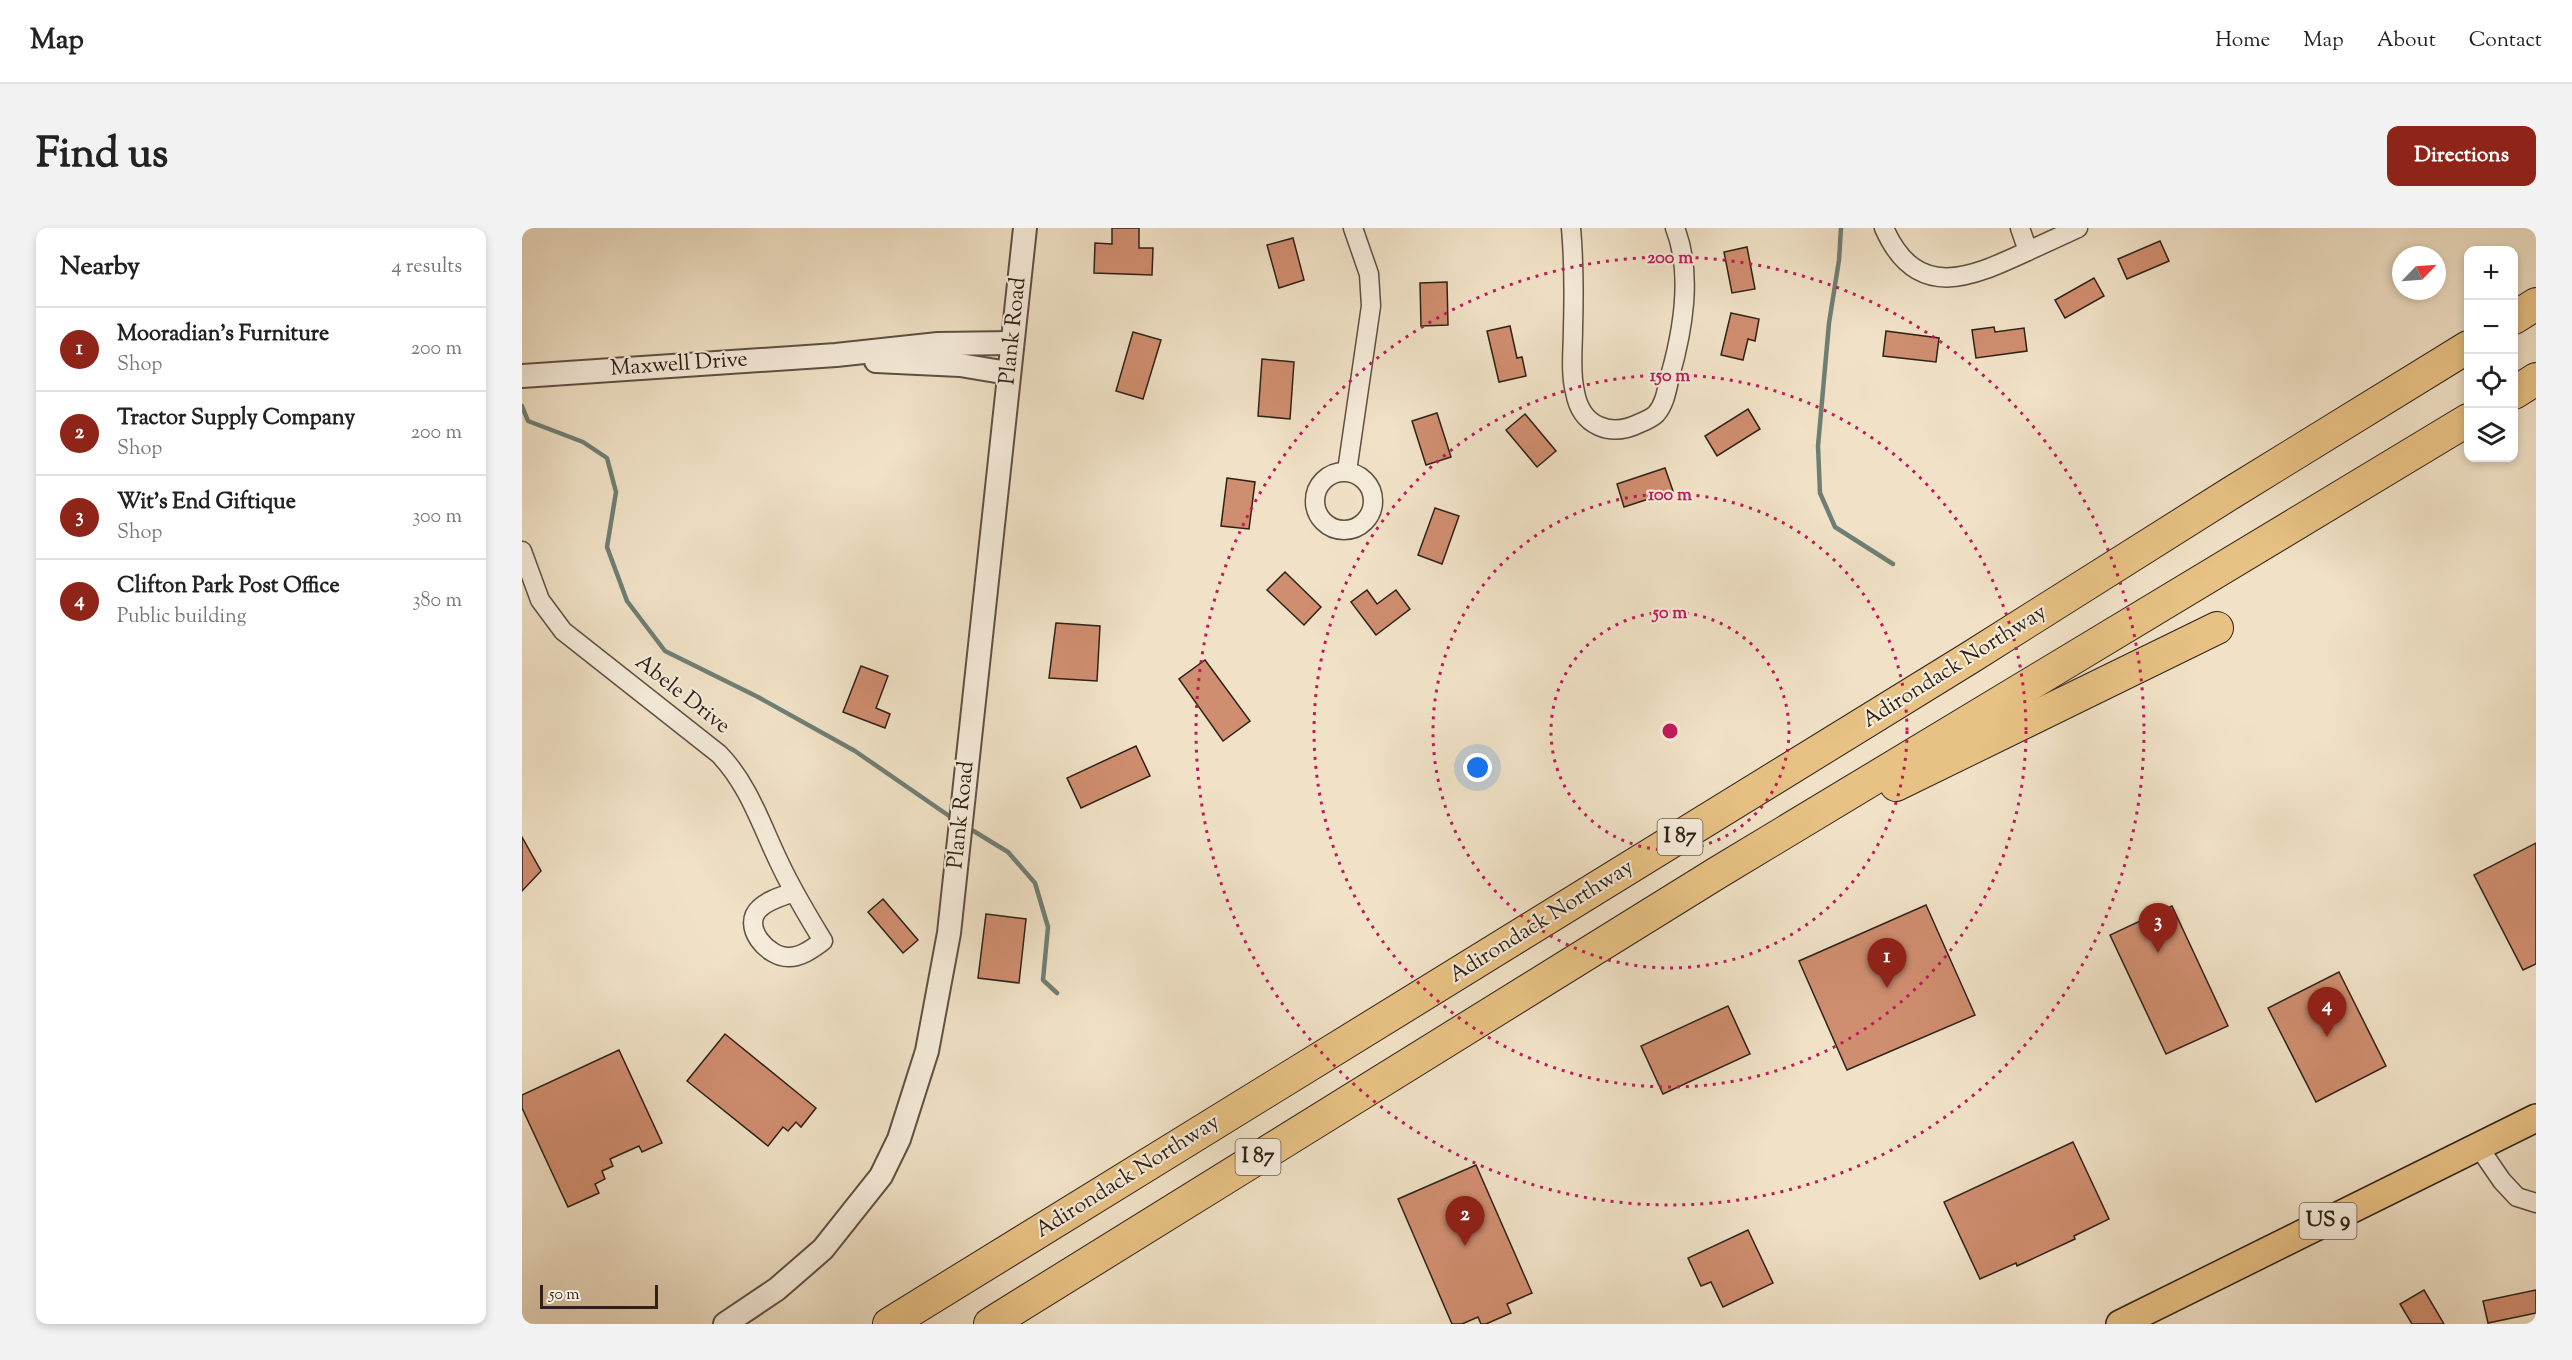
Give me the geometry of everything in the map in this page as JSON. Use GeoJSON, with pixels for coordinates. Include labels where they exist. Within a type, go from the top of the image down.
{"type":"FeatureCollection","features":[{"type":"Feature","properties":{"kind":"highway"},"geometry":{"type":"LineString","coordinates":[[2518,315],[2536,304]]}},
{"type":"Feature","properties":{"kind":"highway","name":"Adirondack Northway"},"geometry":{"type":"LineString","coordinates":[[889,1324],[2464,350]]}},
{"type":"Feature","properties":{"kind":"highway"},"geometry":{"type":"LineString","coordinates":[[2518,391],[2536,380]]}},
{"type":"Feature","properties":{"kind":"highway","name":"I 87"},"geometry":{"type":"LineString","coordinates":[[990,1324],[1717,873],[2464,423]]}},
{"type":"Feature","properties":{"kind":"highway"},"geometry":{"type":"LineString","coordinates":[[1717,873],[2217,628]]}},
{"type":"Feature","properties":{"kind":"main road","name":"US 9"},"geometry":{"type":"LineString","coordinates":[[2120,1324],[2536,1118]]}},
{"type":"Feature","properties":{"kind":"street","name":"Plank Road"},"geometry":{"type":"LineString","coordinates":[[725,1324],[777,1289],[823,1249],[881,1176],[899,1139],[917,1086],[940,991],[949,933],[1025,228]]}},
{"type":"Feature","properties":{"kind":"street"},"geometry":{"type":"LineString","coordinates":[[1347,471],[1371,306],[1369,274],[1353,228]]}},
{"type":"Feature","properties":{"kind":"street"},"geometry":{"type":"LineString","coordinates":[[1571,228],[1575,267],[1575,393],[1583,416],[1594,426],[1612,429],[1633,427],[1655,416],[1664,401],[1677,350],[1684,308],[1684,273],[1680,240],[1675,228]]}},
{"type":"Feature","properties":{"kind":"street"},"geometry":{"type":"LineString","coordinates":[[1884,228],[1905,259],[1922,273],[1935,278],[1964,276],[1986,270],[2078,228]]}},
{"type":"Feature","properties":{"kind":"street"},"geometry":{"type":"LineString","coordinates":[[2020,228],[2028,251]]}},
{"type":"Feature","properties":{"kind":"street","name":"Maxwell Drive"},"geometry":{"type":"LineString","coordinates":[[522,376],[836,355],[938,344],[1012,343]]}},
{"type":"Feature","properties":{"kind":"street","name":"Maxwell Drive"},"geometry":{"type":"LineString","coordinates":[[836,355],[883,362],[960,365],[1008,373]]}},
{"type":"Feature","properties":{"kind":"street","name":"Abele Drive"},"geometry":{"type":"LineString","coordinates":[[522,551],[540,600],[563,631],[718,754],[732,768],[746,788],[794,892]]}},
{"type":"Feature","properties":{"kind":"street"},"geometry":{"type":"LineString","coordinates":[[2478,1146],[2502,1181],[2517,1197],[2536,1203]]}},
{"type":"Feature","properties":{"kind":"building"},"geometry":{"type":"Polygon","coordinates":[[[1112,228],[1139,228],[1139,248],[1153,248],[1152,275],[1094,273],[1095,243],[1112,244],[1112,228]]]}},
{"type":"Feature","properties":{"kind":"building"},"geometry":{"type":"Polygon","coordinates":[[[1293,238],[1304,280],[1279,288],[1267,245],[1293,238]]]}},
{"type":"Feature","properties":{"kind":"building"},"geometry":{"type":"Polygon","coordinates":[[[2160,241],[2169,261],[2127,279],[2118,259],[2160,241]]]}},
{"type":"Feature","properties":{"kind":"building"},"geometry":{"type":"Polygon","coordinates":[[[1747,247],[1755,289],[1732,293],[1724,252],[1747,247]]]}},
{"type":"Feature","properties":{"kind":"building"},"geometry":{"type":"Polygon","coordinates":[[[2094,278],[2104,296],[2065,318],[2055,300],[2094,278]]]}},
{"type":"Feature","properties":{"kind":"building"},"geometry":{"type":"Polygon","coordinates":[[[1447,282],[1448,325],[1421,326],[1420,283],[1447,282]]]}},
{"type":"Feature","properties":{"kind":"building"},"geometry":{"type":"Polygon","coordinates":[[[1731,313],[1759,319],[1755,341],[1748,339],[1743,360],[1721,355],[1731,313]]]}},
{"type":"Feature","properties":{"kind":"building"},"geometry":{"type":"Polygon","coordinates":[[[1510,326],[1517,358],[1522,357],[1526,376],[1499,382],[1487,331],[1510,326]]]}},
{"type":"Feature","properties":{"kind":"building"},"geometry":{"type":"Polygon","coordinates":[[[1994,327],[1995,332],[2024,328],[2027,351],[1976,358],[1972,330],[1994,327]]]}},
{"type":"Feature","properties":{"kind":"building"},"geometry":{"type":"Polygon","coordinates":[[[1886,331],[1939,338],[1936,362],[1883,356],[1886,331]]]}},
{"type":"Feature","properties":{"kind":"building"},"geometry":{"type":"Polygon","coordinates":[[[1133,332],[1161,340],[1143,399],[1116,391],[1133,332]]]}},
{"type":"Feature","properties":{"kind":"building"},"geometry":{"type":"Polygon","coordinates":[[[1262,359],[1294,362],[1290,419],[1258,416],[1262,359]]]}},
{"type":"Feature","properties":{"kind":"building"},"geometry":{"type":"Polygon","coordinates":[[[1748,409],[1760,429],[1717,456],[1705,436],[1748,409]]]}},
{"type":"Feature","properties":{"kind":"building"},"geometry":{"type":"Polygon","coordinates":[[[1437,413],[1451,457],[1426,465],[1412,421],[1437,413]]]}},
{"type":"Feature","properties":{"kind":"building"},"geometry":{"type":"Polygon","coordinates":[[[1525,414],[1556,451],[1537,467],[1506,430],[1525,414]]]}},
{"type":"Feature","properties":{"kind":"building"},"geometry":{"type":"Polygon","coordinates":[[[1665,468],[1673,491],[1624,507],[1617,484],[1665,468]]]}},
{"type":"Feature","properties":{"kind":"building"},"geometry":{"type":"Polygon","coordinates":[[[1227,478],[1255,482],[1249,529],[1221,526],[1227,478]]]}},
{"type":"Feature","properties":{"kind":"building"},"geometry":{"type":"Polygon","coordinates":[[[1435,508],[1459,516],[1442,564],[1418,555],[1435,508]]]}},
{"type":"Feature","properties":{"kind":"building"},"geometry":{"type":"Polygon","coordinates":[[[1285,572],[1321,607],[1304,625],[1267,590],[1285,572]]]}},
{"type":"Feature","properties":{"kind":"building"},"geometry":{"type":"Polygon","coordinates":[[[1367,590],[1377,604],[1396,590],[1410,609],[1376,635],[1351,602],[1367,590]]]}},
{"type":"Feature","properties":{"kind":"building"},"geometry":{"type":"Polygon","coordinates":[[[1056,623],[1100,626],[1097,681],[1049,678],[1056,623]]]}},
{"type":"Feature","properties":{"kind":"building"},"geometry":{"type":"Polygon","coordinates":[[[1205,660],[1250,721],[1223,741],[1179,679],[1205,660]]]}},
{"type":"Feature","properties":{"kind":"building"},"geometry":{"type":"Polygon","coordinates":[[[861,666],[888,676],[876,708],[890,714],[885,728],[843,712],[861,666]]]}},
{"type":"Feature","properties":{"kind":"building"},"geometry":{"type":"Polygon","coordinates":[[[1136,746],[1150,776],[1081,808],[1067,778],[1136,746]]]}},
{"type":"Feature","properties":{"kind":"building"},"geometry":{"type":"Polygon","coordinates":[[[522,837],[541,871],[522,891],[522,837]]]}},
{"type":"Feature","properties":{"kind":"building"},"geometry":{"type":"Polygon","coordinates":[[[2536,843],[2536,964],[2523,970],[2474,875],[2536,843]]]}},
{"type":"Feature","properties":{"kind":"building"},"geometry":{"type":"Polygon","coordinates":[[[883,899],[918,940],[903,953],[868,912],[883,899]]]}},
{"type":"Feature","properties":{"kind":"building"},"geometry":{"type":"Polygon","coordinates":[[[1926,905],[1975,1015],[1847,1070],[1799,961],[1926,905]]]}},
{"type":"Feature","properties":{"kind":"building"},"geometry":{"type":"Polygon","coordinates":[[[2172,906],[2228,1026],[2166,1054],[2110,935],[2172,906]]]}},
{"type":"Feature","properties":{"kind":"building"},"geometry":{"type":"Polygon","coordinates":[[[986,914],[1026,919],[1019,983],[978,978],[986,914]]]}},
{"type":"Feature","properties":{"kind":"building"},"geometry":{"type":"Polygon","coordinates":[[[2339,972],[2386,1066],[2316,1102],[2268,1008],[2339,972]]]}},
{"type":"Feature","properties":{"kind":"building"},"geometry":{"type":"Polygon","coordinates":[[[1728,1006],[1750,1054],[1663,1094],[1641,1046],[1728,1006]]]}},
{"type":"Feature","properties":{"kind":"building"},"geometry":{"type":"Polygon","coordinates":[[[725,1034],[816,1108],[801,1127],[796,1122],[788,1131],[783,1127],[768,1146],[687,1081],[725,1034]]]}},
{"type":"Feature","properties":{"kind":"building"},"geometry":{"type":"Polygon","coordinates":[[[619,1050],[662,1143],[642,1152],[639,1146],[610,1159],[613,1166],[602,1171],[605,1179],[595,1184],[599,1193],[568,1207],[522,1108],[522,1095],[619,1050]]]}},
{"type":"Feature","properties":{"kind":"building"},"geometry":{"type":"Polygon","coordinates":[[[2073,1142],[2109,1219],[2074,1236],[2075,1239],[2017,1266],[2016,1263],[1980,1279],[1944,1202],[2073,1142]]]}},
{"type":"Feature","properties":{"kind":"building"},"geometry":{"type":"Polygon","coordinates":[[[1476,1165],[1532,1293],[1507,1304],[1511,1313],[1486,1324],[1481,1324],[1478,1317],[1462,1324],[1452,1324],[1398,1199],[1476,1165]]]}},
{"type":"Feature","properties":{"kind":"building"},"geometry":{"type":"Polygon","coordinates":[[[1748,1230],[1773,1283],[1723,1307],[1711,1282],[1701,1286],[1688,1258],[1748,1230]]]}},
{"type":"Feature","properties":{"kind":"building"},"geometry":{"type":"Polygon","coordinates":[[[2424,1290],[2444,1324],[2412,1324],[2400,1304],[2424,1290]]]}},
{"type":"Feature","properties":{"kind":"building"},"geometry":{"type":"Polygon","coordinates":[[[2536,1290],[2536,1313],[2488,1323],[2483,1301],[2536,1290]]]}},
{"type":"Feature","properties":{"kind":"waterway"},"geometry":{"type":"LineString","coordinates":[[1841,228],[1839,260],[1829,323],[1818,446],[1820,493],[1835,527],[1893,564]]}},
{"type":"Feature","properties":{"kind":"waterway"},"geometry":{"type":"LineString","coordinates":[[522,406],[528,421],[583,442],[607,458],[616,492],[607,547],[627,601],[665,651],[758,697],[855,751],[955,820]]}},
{"type":"Feature","properties":{"kind":"waterway"},"geometry":{"type":"LineString","coordinates":[[967,827],[1008,852],[1035,883],[1048,927],[1043,980],[1057,993]]}},
{"type":"Feature","properties":{"kind":"place","name":"Wit's End Giftique"},"geometry":{"type":"Point","coordinates":[2158,953]}},
{"type":"Feature","properties":{"kind":"place","name":"Mooradian's Furniture"},"geometry":{"type":"Point","coordinates":[1887,988]}},
{"type":"Feature","properties":{"kind":"place","name":"Clifton Park Post Office"},"geometry":{"type":"Point","coordinates":[2327,1037]}},
{"type":"Feature","properties":{"kind":"place","name":"Tractor Supply Company"},"geometry":{"type":"Point","coordinates":[1465,1246]}}]}
